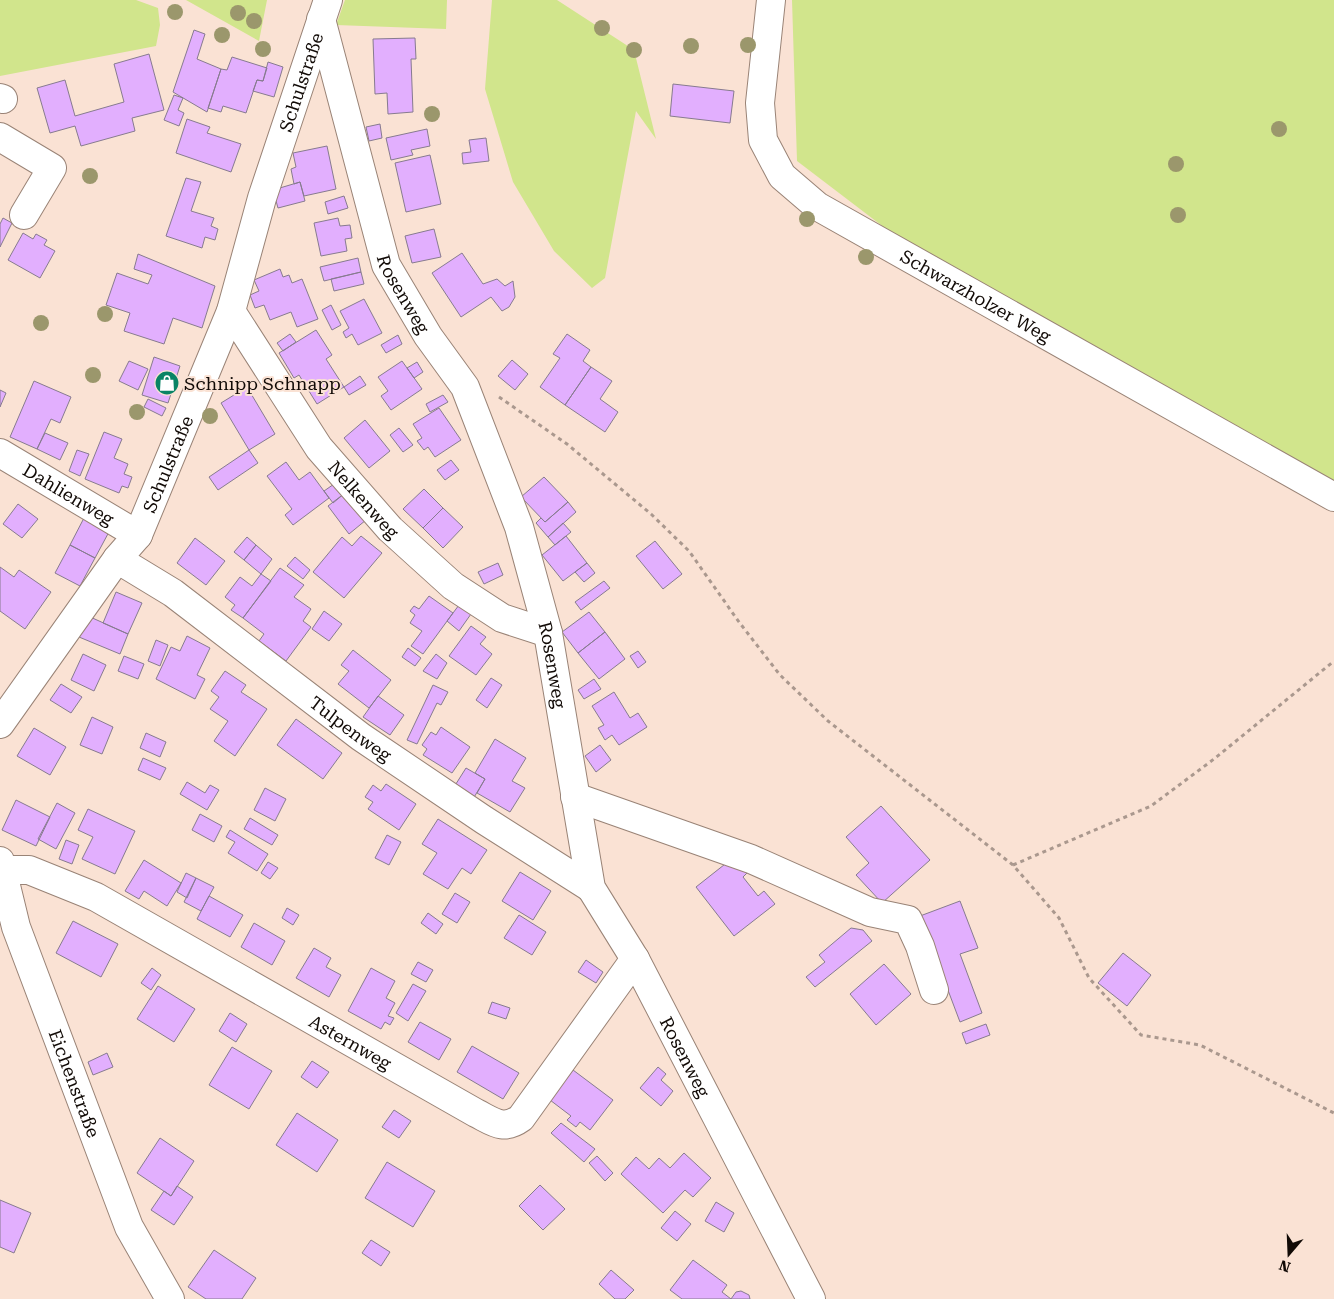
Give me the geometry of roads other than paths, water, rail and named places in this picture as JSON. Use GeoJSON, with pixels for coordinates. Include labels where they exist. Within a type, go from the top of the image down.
{"type":"FeatureCollection","features":[{"type":"Feature","properties":{"kind":"street","name":"Schwarzholzer Weg"},"geometry":{"type":"LineString","coordinates":[[771,0],[760,103],[763,140],[782,176],[817,206],[1334,497]]}},
{"type":"Feature","properties":{"kind":"street","name":"Schulstraße"},"geometry":{"type":"LineString","coordinates":[[0,724],[117,559],[138,535],[231,311],[262,198],[325,10]]}},
{"type":"Feature","properties":{"kind":"street","name":"Rosenweg"},"geometry":{"type":"LineString","coordinates":[[325,10],[386,265],[428,336],[465,387],[519,527],[548,632],[591,888],[635,959],[811,1299]]}},
{"type":"Feature","properties":{"kind":"street"},"geometry":{"type":"LineString","coordinates":[[0,137],[52,168],[24,215]]}},
{"type":"Feature","properties":{"kind":"street","name":"Nelkenweg"},"geometry":{"type":"LineString","coordinates":[[231,311],[320,448],[390,529],[453,586],[502,618],[548,632]]}},
{"type":"Feature","properties":{"kind":"street","name":"Dahlienweg"},"geometry":{"type":"LineString","coordinates":[[0,453],[138,535]]}},
{"type":"Feature","properties":{"kind":"street","name":"Tulpenweg"},"geometry":{"type":"LineString","coordinates":[[117,559],[173,593],[361,737],[484,820],[591,888]]}},
{"type":"Feature","properties":{"kind":"street"},"geometry":{"type":"LineString","coordinates":[[575,797],[751,859],[870,912],[908,920],[920,946],[934,990]]}},
{"type":"Feature","properties":{"kind":"street","name":"Asternweg"},"geometry":{"type":"LineString","coordinates":[[2,866],[29,870],[96,897],[476,1114],[502,1126],[513,1124],[521,1118],[635,959]]}},
{"type":"Feature","properties":{"kind":"street","name":"Eichenstraße"},"geometry":{"type":"LineString","coordinates":[[2,866],[16,926],[129,1227],[170,1299]]}},
{"type":"Feature","properties":{"kind":"place","name":"Schnipp Schnapp"},"geometry":{"type":"Point","coordinates":[167,383]}}]}
